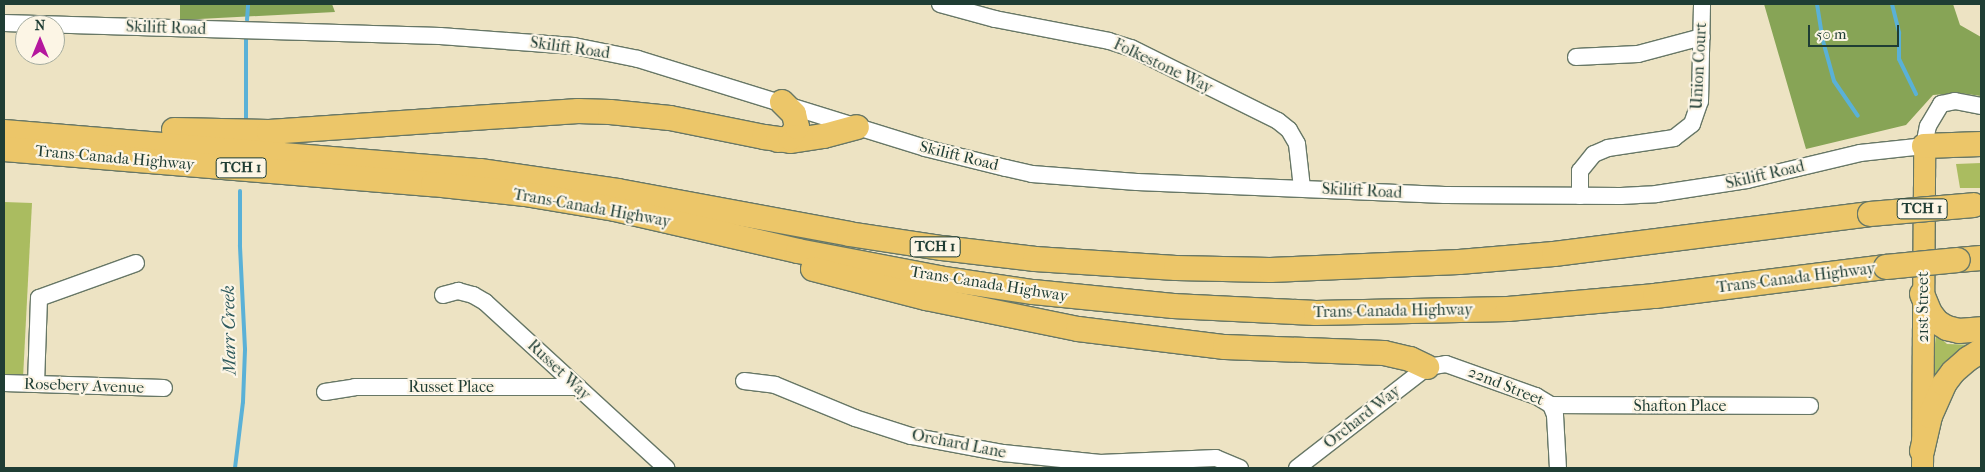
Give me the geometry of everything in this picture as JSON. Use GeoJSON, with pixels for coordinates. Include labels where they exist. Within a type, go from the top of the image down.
{"type":"FeatureCollection","features":[{"type":"Feature","properties":{"kind":"highway"},"geometry":{"type":"LineString","coordinates":[[778,140],[790,138],[797,127],[794,114],[782,102]]}},
{"type":"Feature","properties":{"kind":"highway"},"geometry":{"type":"LineString","coordinates":[[4,123],[186,131],[269,132],[508,114],[610,112],[670,118],[778,140],[808,140],[857,127]]}},
{"type":"Feature","properties":{"kind":"highway","name":"Trans-Canada Highway"},"geometry":{"type":"LineString","coordinates":[[4,132],[480,171],[609,189],[849,234],[942,248],[1045,260],[1176,268],[1288,270],[1459,262],[1573,252],[1870,214],[1978,205]]}},
{"type":"Feature","properties":{"kind":"highway"},"geometry":{"type":"LineString","coordinates":[[1924,146],[1981,144]]}},
{"type":"Feature","properties":{"kind":"highway","name":"Trans-Canada Highway"},"geometry":{"type":"LineString","coordinates":[[4,149],[442,185],[525,194],[615,209],[798,251],[939,278],[1080,298],[1220,309],[1372,313],[1558,306],[1664,295],[1886,266],[1970,259]]}},
{"type":"Feature","properties":{"kind":"highway"},"geometry":{"type":"LineString","coordinates":[[615,209],[829,274],[926,298],[1029,320],[1126,336],[1225,347],[1384,353],[1410,359],[1427,367]]}},
{"type":"Feature","properties":{"kind":"highway"},"geometry":{"type":"LineString","coordinates":[[1922,294],[1936,322],[1958,331],[1981,329]]}},
{"type":"Feature","properties":{"kind":"highway"},"geometry":{"type":"LineString","coordinates":[[1922,460],[1930,416],[1944,384],[1953,372],[1981,351]]}},
{"type":"Feature","properties":{"kind":"main road","name":"21st Street"},"geometry":{"type":"LineString","coordinates":[[1922,460],[1924,146]]}},
{"type":"Feature","properties":{"kind":"street","name":"Folkestone Way"},"geometry":{"type":"LineString","coordinates":[[940,4],[995,19],[1109,41],[1131,48],[1278,121],[1289,130],[1297,144],[1302,188]]}},
{"type":"Feature","properties":{"kind":"street","name":"Union Court"},"geometry":{"type":"LineString","coordinates":[[1580,196],[1580,171],[1594,154],[1608,148],[1674,138],[1692,124],[1700,101],[1702,4]]}},
{"type":"Feature","properties":{"kind":"street","name":"Skilift Road"},"geometry":{"type":"LineString","coordinates":[[4,22],[440,36],[574,46],[638,59],[782,102],[924,148],[1032,174],[1078,179],[1445,195],[1620,196],[1691,190],[1747,180],[1860,153],[1924,146]]}},
{"type":"Feature","properties":{"kind":"street"},"geometry":{"type":"LineString","coordinates":[[1576,57],[1638,54],[1702,37]]}},
{"type":"Feature","properties":{"kind":"street"},"geometry":{"type":"LineString","coordinates":[[1924,146],[1928,126],[1941,104],[1954,101],[1981,106]]}},
{"type":"Feature","properties":{"kind":"street"},"geometry":{"type":"LineString","coordinates":[[36,384],[38,298],[136,263]]}},
{"type":"Feature","properties":{"kind":"street","name":"Russet Way"},"geometry":{"type":"LineString","coordinates":[[443,295],[458,291],[473,295],[485,302],[666,468]]}},
{"type":"Feature","properties":{"kind":"street","name":"22nd Street"},"geometry":{"type":"LineString","coordinates":[[1427,367],[1446,364],[1464,369],[1536,396],[1551,404],[1555,415],[1558,468]]}},
{"type":"Feature","properties":{"kind":"street","name":"Orchard Way"},"geometry":{"type":"LineString","coordinates":[[1297,468],[1427,367]]}},
{"type":"Feature","properties":{"kind":"street","name":"Orchard Lane"},"geometry":{"type":"LineString","coordinates":[[744,381],[775,385],[855,418],[911,436],[1003,453],[1100,463],[1216,458],[1240,468]]}},
{"type":"Feature","properties":{"kind":"street","name":"Rosebery Avenue"},"geometry":{"type":"LineString","coordinates":[[4,383],[164,388]]}},
{"type":"Feature","properties":{"kind":"street","name":"Russet Place"},"geometry":{"type":"LineString","coordinates":[[325,392],[355,388],[578,387]]}},
{"type":"Feature","properties":{"kind":"street","name":"Shafton Place"},"geometry":{"type":"LineString","coordinates":[[1551,404],[1810,406]]}},
{"type":"Feature","properties":{"kind":"green space"},"geometry":{"type":"Polygon","coordinates":[[[180,4],[332,4],[335,12],[180,20],[180,4]]]}},
{"type":"Feature","properties":{"kind":"green space"},"geometry":{"type":"Polygon","coordinates":[[[1764,4],[1953,4],[1960,25],[1981,37],[1981,96],[1960,93],[1933,95],[1906,125],[1806,149],[1764,4]]]}},
{"type":"Feature","properties":{"kind":"green space"},"geometry":{"type":"Polygon","coordinates":[[[1981,163],[1981,188],[1960,188],[1956,164],[1981,163]]]}},
{"type":"Feature","properties":{"kind":"green space"},"geometry":{"type":"Polygon","coordinates":[[[4,202],[32,203],[23,378],[4,378],[4,202]]]}},
{"type":"Feature","properties":{"kind":"green space"},"geometry":{"type":"Polygon","coordinates":[[[1936,333],[1947,344],[1976,345],[1931,388],[1936,333]]]}},
{"type":"Feature","properties":{"kind":"waterway","name":"Marr Creek"},"geometry":{"type":"LineString","coordinates":[[247,20],[248,4]]}},
{"type":"Feature","properties":{"kind":"waterway"},"geometry":{"type":"LineString","coordinates":[[1817,4],[1823,41],[1834,81],[1858,116]]}},
{"type":"Feature","properties":{"kind":"waterway"},"geometry":{"type":"LineString","coordinates":[[1892,4],[1899,33],[1899,59],[1916,94]]}},
{"type":"Feature","properties":{"kind":"waterway","name":"Marr Creek"},"geometry":{"type":"LineString","coordinates":[[246,36],[246,123]]}},
{"type":"Feature","properties":{"kind":"waterway","name":"Marr Creek"},"geometry":{"type":"LineString","coordinates":[[235,468],[243,402],[245,349],[240,245],[240,191]]}}]}
